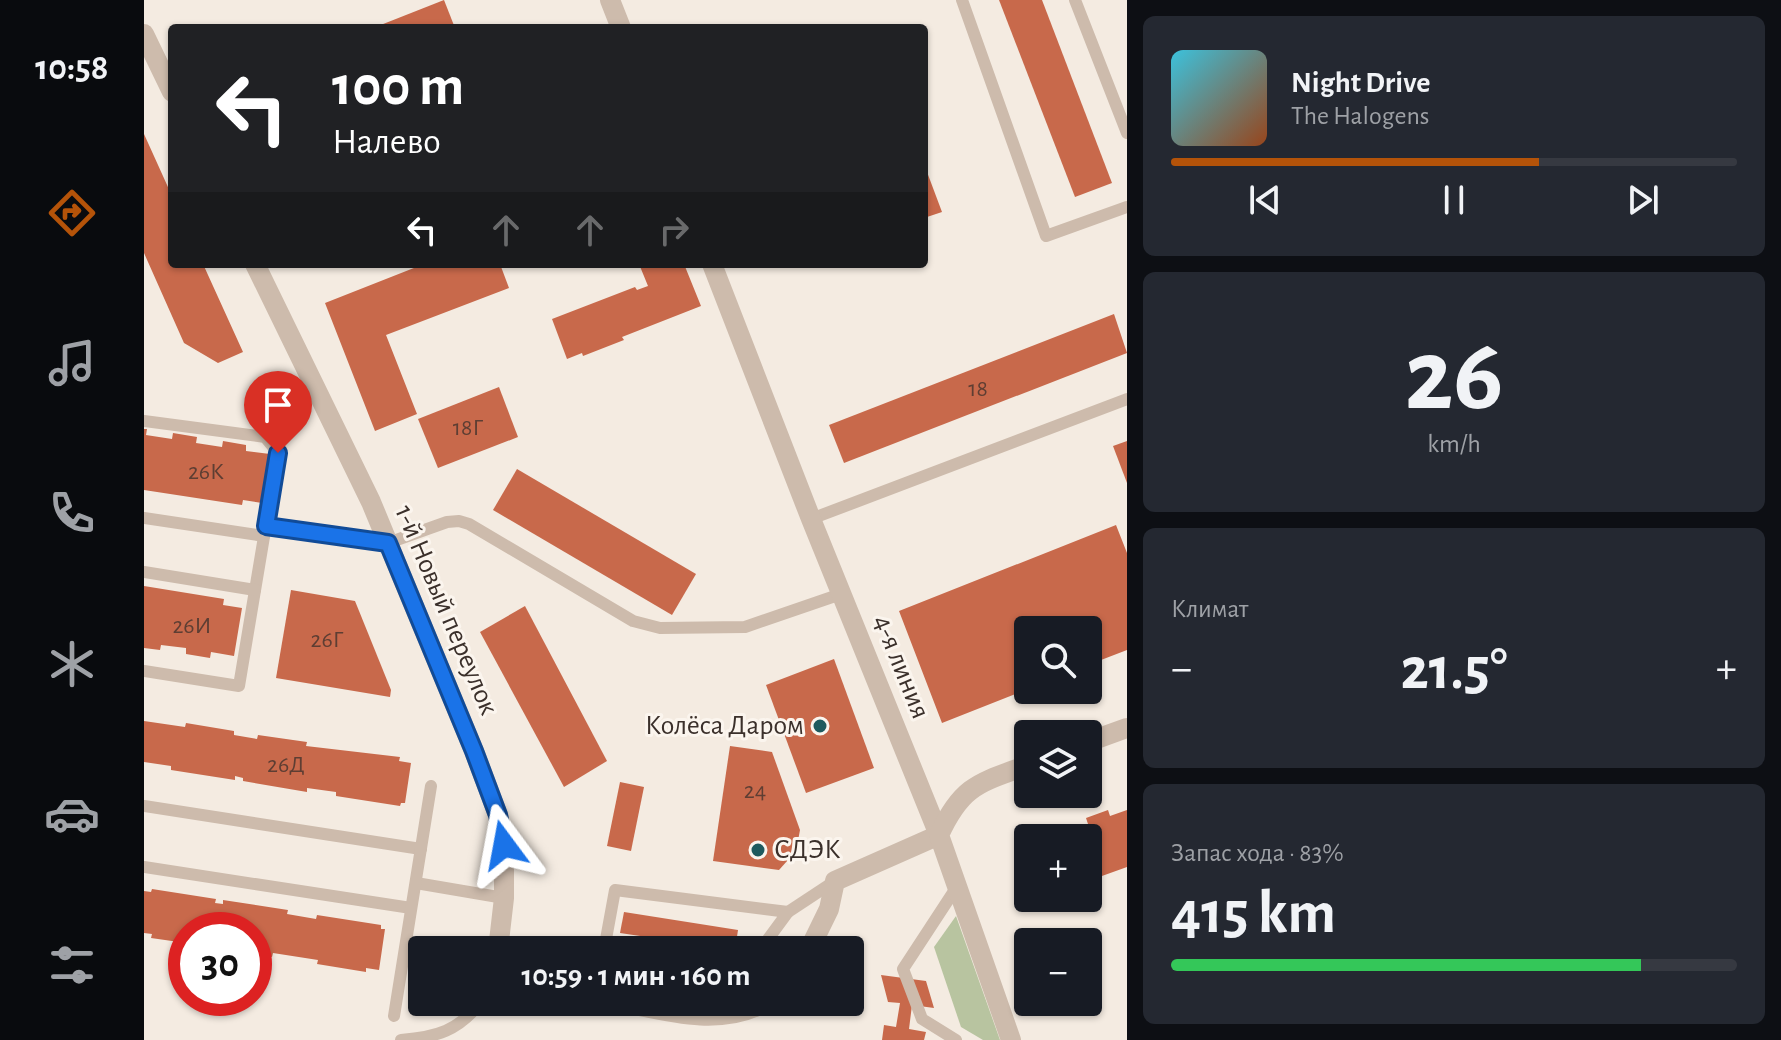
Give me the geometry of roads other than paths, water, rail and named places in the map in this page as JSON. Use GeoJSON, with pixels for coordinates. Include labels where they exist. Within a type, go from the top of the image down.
{"type":"FeatureCollection","features":[{"type":"Feature","properties":{"kind":"street"},"geometry":{"type":"LineString","coordinates":[[610,0],[619,24]]}},
{"type":"Feature","properties":{"kind":"street"},"geometry":{"type":"LineString","coordinates":[[147,48],[168,85]]}},
{"type":"Feature","properties":{"kind":"street","name":"1-й Новый переулок"},"geometry":{"type":"LineString","coordinates":[[257,268],[371,502],[498,815],[504,845],[504,898],[500,936]]}},
{"type":"Feature","properties":{"kind":"street","name":"4-я линия"},"geometry":{"type":"LineString","coordinates":[[714,268],[939,835],[1011,1040]]}},
{"type":"Feature","properties":{"kind":"street"},"geometry":{"type":"LineString","coordinates":[[1102,737],[1127,728]]}},
{"type":"Feature","properties":{"kind":"street"},"geometry":{"type":"LineString","coordinates":[[816,936],[829,909],[835,881],[939,835],[950,810],[962,795],[979,783],[1014,770]]}},
{"type":"Feature","properties":{"kind":"lane"},"geometry":{"type":"LineString","coordinates":[[962,0],[1046,236],[1127,207]]}},
{"type":"Feature","properties":{"kind":"lane"},"geometry":{"type":"LineString","coordinates":[[1075,0],[1127,133]]}},
{"type":"Feature","properties":{"kind":"lane"},"geometry":{"type":"LineString","coordinates":[[811,519],[1127,399]]}},
{"type":"Feature","properties":{"kind":"lane"},"geometry":{"type":"LineString","coordinates":[[144,421],[265,437],[278,453],[239,686],[144,671]]}},
{"type":"Feature","properties":{"kind":"lane"},"geometry":{"type":"LineString","coordinates":[[144,518],[388,543],[447,522],[469,524],[633,621],[660,628],[745,627],[841,594]]}},
{"type":"Feature","properties":{"kind":"lane"},"geometry":{"type":"LineString","coordinates":[[144,572],[255,590]]}},
{"type":"Feature","properties":{"kind":"lane"},"geometry":{"type":"LineString","coordinates":[[394,1016],[431,786]]}},
{"type":"Feature","properties":{"kind":"lane"},"geometry":{"type":"LineString","coordinates":[[144,806],[421,849]]}},
{"type":"Feature","properties":{"kind":"lane"},"geometry":{"type":"LineString","coordinates":[[144,867],[411,908]]}},
{"type":"Feature","properties":{"kind":"lane"},"geometry":{"type":"LineString","coordinates":[[770,936],[788,912],[835,881]]}},
{"type":"Feature","properties":{"kind":"lane"},"geometry":{"type":"LineString","coordinates":[[416,883],[504,898]]}},
{"type":"Feature","properties":{"kind":"lane"},"geometry":{"type":"LineString","coordinates":[[956,1040],[922,1019],[903,969],[958,885]]}},
{"type":"Feature","properties":{"kind":"lane"},"geometry":{"type":"LineString","coordinates":[[607,936],[615,890],[788,912]]}},
{"type":"Feature","properties":{"kind":"lane"},"geometry":{"type":"LineString","coordinates":[[401,1040],[431,1037],[458,1026],[468,1016]]}},
{"type":"Feature","properties":{"kind":"place","name":"Колёса Даром"},"geometry":{"type":"Point","coordinates":[820,726]}},
{"type":"Feature","properties":{"kind":"place","name":"СДЭК"},"geometry":{"type":"Point","coordinates":[758,850]}}]}
